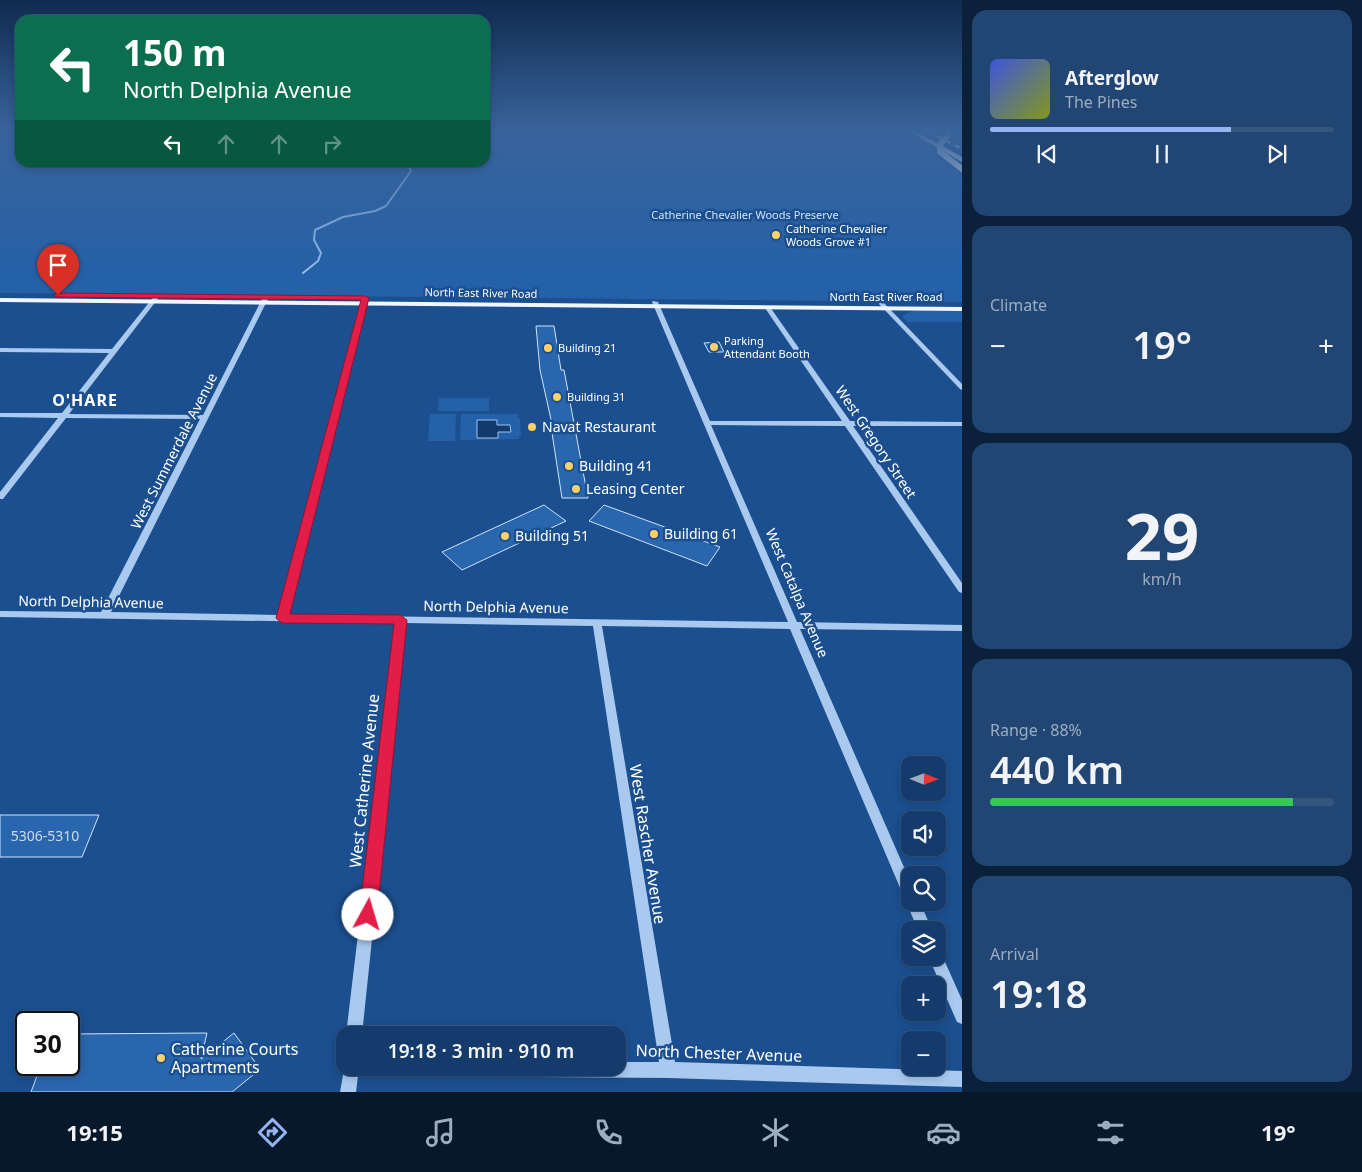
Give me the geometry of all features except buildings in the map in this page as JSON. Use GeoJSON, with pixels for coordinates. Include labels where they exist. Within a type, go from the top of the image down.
{"type":"FeatureCollection","features":[{"type":"Feature","properties":{"kind":"main road","name":"North East River Road"},"geometry":{"type":"LineString","coordinates":[[0,295],[265,300],[884,306],[962,309]]}},
{"type":"Feature","properties":{"kind":"main road","name":"North East River Road"},"geometry":{"type":"LineString","coordinates":[[0,300],[155,298]]}},
{"type":"Feature","properties":{"kind":"main road","name":"North East River Road"},"geometry":{"type":"LineString","coordinates":[[656,304],[768,308],[962,304]]}},
{"type":"Feature","properties":{"kind":"street"},"geometry":{"type":"LineString","coordinates":[[0,497],[155,298]]}},
{"type":"Feature","properties":{"kind":"street","name":"West Summerdale Avenue"},"geometry":{"type":"LineString","coordinates":[[104,616],[265,300]]}},
{"type":"Feature","properties":{"kind":"street"},"geometry":{"type":"LineString","coordinates":[[282,618],[364,300]]}},
{"type":"Feature","properties":{"kind":"street","name":"West Catalpa Avenue"},"geometry":{"type":"LineString","coordinates":[[656,304],[901,875]]}},
{"type":"Feature","properties":{"kind":"street"},"geometry":{"type":"LineString","coordinates":[[884,306],[962,388]]}},
{"type":"Feature","properties":{"kind":"street","name":"West Gregory Street"},"geometry":{"type":"LineString","coordinates":[[768,308],[962,590]]}},
{"type":"Feature","properties":{"kind":"street"},"geometry":{"type":"LineString","coordinates":[[0,350],[113,351]]}},
{"type":"Feature","properties":{"kind":"street"},"geometry":{"type":"LineString","coordinates":[[0,415],[205,417]]}},
{"type":"Feature","properties":{"kind":"street"},"geometry":{"type":"LineString","coordinates":[[706,422],[962,424]]}},
{"type":"Feature","properties":{"kind":"street","name":"North Delphia Avenue"},"geometry":{"type":"LineString","coordinates":[[0,614],[962,628]]}},
{"type":"Feature","properties":{"kind":"street","name":"West Catherine Avenue"},"geometry":{"type":"LineString","coordinates":[[355,1026],[400,620]]}},
{"type":"Feature","properties":{"kind":"street","name":"West Rascher Avenue"},"geometry":{"type":"LineString","coordinates":[[597,623],[668,1070]]}},
{"type":"Feature","properties":{"kind":"street"},"geometry":{"type":"LineString","coordinates":[[940,966],[962,1017]]}},
{"type":"Feature","properties":{"kind":"street","name":"North Chester Avenue"},"geometry":{"type":"LineString","coordinates":[[626,1070],[962,1079]]}},
{"type":"Feature","properties":{"kind":"street"},"geometry":{"type":"LineString","coordinates":[[348,1092],[350,1076]]}},
{"type":"Feature","properties":{"kind":"green space","name":"Catherine Chevalier Woods Preserve"},"geometry":{"type":"Polygon","coordinates":[[[0,180],[962,180],[962,302],[0,293],[0,180]]]}},
{"type":"Feature","properties":{"kind":"green space"},"geometry":{"type":"Polygon","coordinates":[[[912,311],[962,311],[962,322],[907,322],[902,316],[912,311]]]}},
{"type":"Feature","properties":{"kind":"green space"},"geometry":{"type":"Polygon","coordinates":[[[439,398],[489,398],[489,411],[438,411],[439,398]]]}},
{"type":"Feature","properties":{"kind":"green space"},"geometry":{"type":"Polygon","coordinates":[[[430,414],[456,414],[455,441],[428,441],[430,414]]]}},
{"type":"Feature","properties":{"kind":"green space"},"geometry":{"type":"Polygon","coordinates":[[[461,414],[519,414],[517,418],[520,418],[521,436],[519,436],[519,439],[460,440],[461,414]]]}},
{"type":"Feature","properties":{"kind":"shaded area"},"geometry":{"type":"Polygon","coordinates":[[[477,420],[497,420],[497,425],[510,425],[511,432],[498,432],[498,438],[477,438],[477,420]]]}},
{"type":"Feature","properties":{"kind":"waterway"},"geometry":{"type":"LineString","coordinates":[[303,273],[318,261],[321,253],[314,240],[315,230],[343,217],[375,211],[386,206],[405,180]]}},
{"type":"Feature","properties":{"kind":"place","name":"Catherine Chevalier Woods Grove #1"},"geometry":{"type":"Point","coordinates":[776,235]}},
{"type":"Feature","properties":{"kind":"place","name":"Parking Attendant Booth"},"geometry":{"type":"Point","coordinates":[714,347]}},
{"type":"Feature","properties":{"kind":"place","name":"Building 21"},"geometry":{"type":"Point","coordinates":[548,348]}},
{"type":"Feature","properties":{"kind":"place","name":"Building 31"},"geometry":{"type":"Point","coordinates":[557,397]}},
{"type":"Feature","properties":{"kind":"place","name":"Navat Restaurant"},"geometry":{"type":"Point","coordinates":[532,427]}},
{"type":"Feature","properties":{"kind":"place","name":"Building 41"},"geometry":{"type":"Point","coordinates":[569,466]}},
{"type":"Feature","properties":{"kind":"place","name":"Leasing Center"},"geometry":{"type":"Point","coordinates":[576,489]}},
{"type":"Feature","properties":{"kind":"place","name":"Building 61"},"geometry":{"type":"Point","coordinates":[654,534]}},
{"type":"Feature","properties":{"kind":"place","name":"Building 51"},"geometry":{"type":"Point","coordinates":[505,536]}},
{"type":"Feature","properties":{"kind":"place","name":"Catherine Courts Apartments"},"geometry":{"type":"Point","coordinates":[161,1058]}},
{"type":"Feature","properties":{"kind":"district","name":"O'HARE"},"geometry":{"type":"Point","coordinates":[85,400]}},
{"type":"Feature","properties":{"kind":"route"},"geometry":{"type":"LineString","coordinates":[[58,295],[365,298],[282,618],[400,620],[368,915]]}}]}
